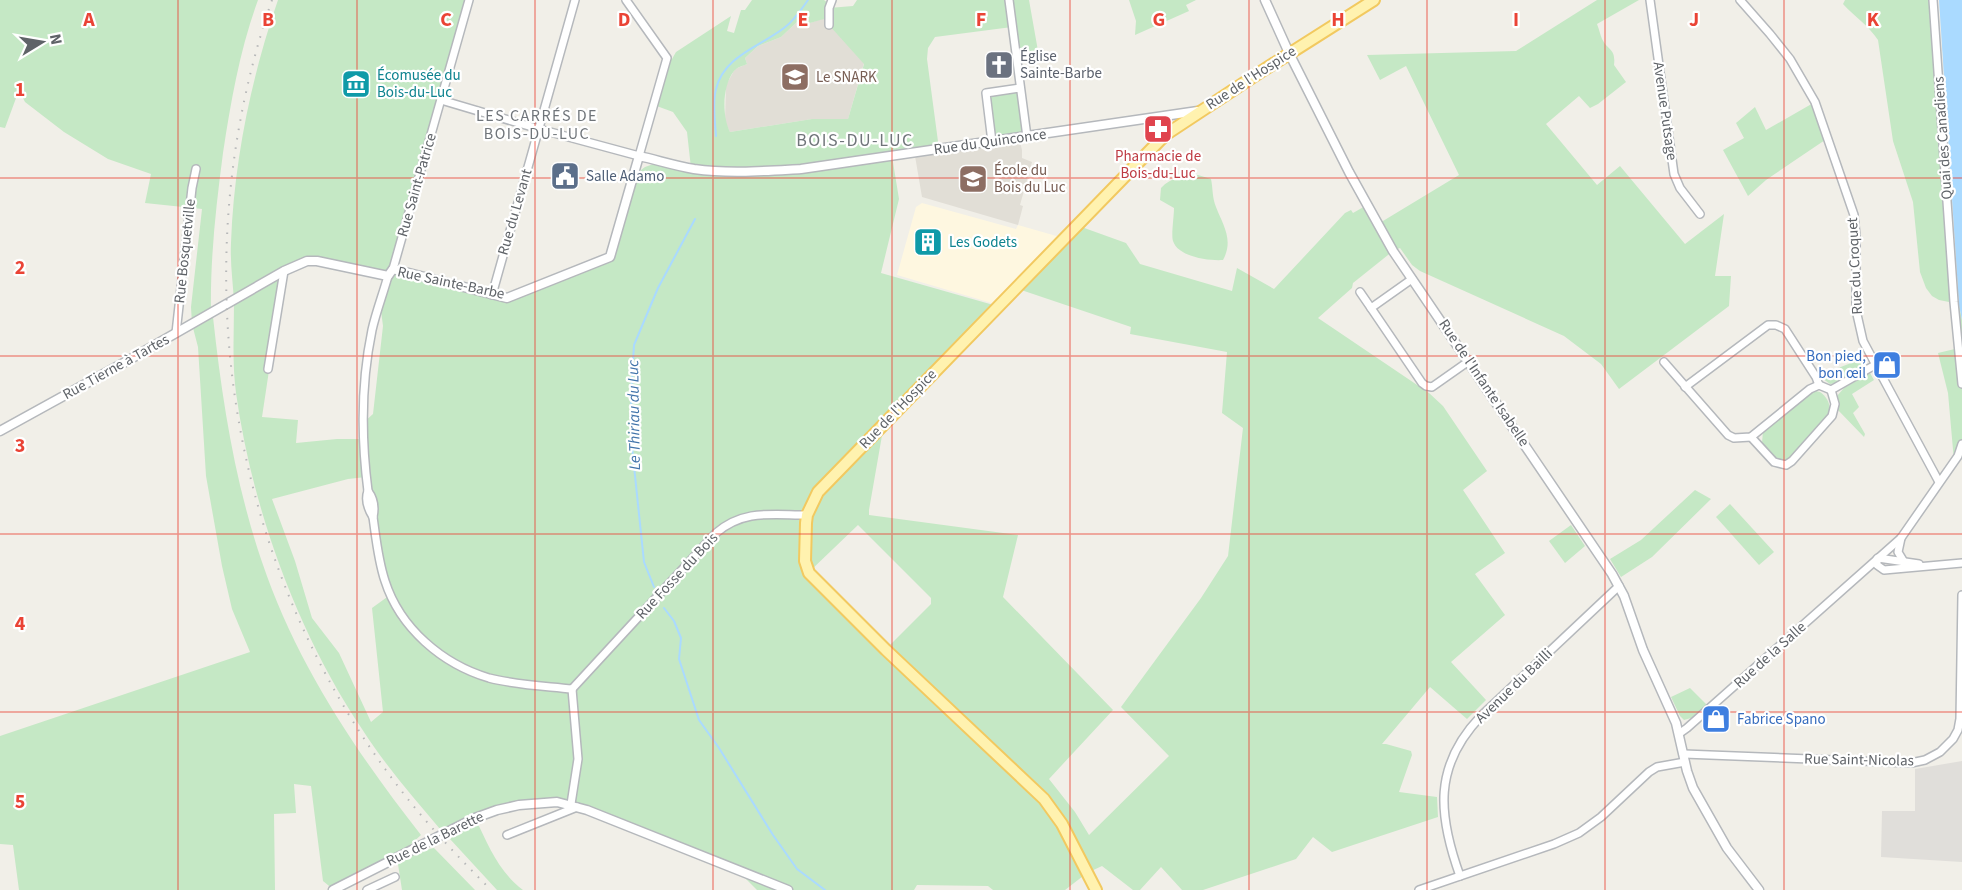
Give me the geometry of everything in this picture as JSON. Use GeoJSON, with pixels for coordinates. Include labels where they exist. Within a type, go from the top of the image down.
{"type":"FeatureCollection","features":[{"type":"Feature","properties":{"kind":"main road","name":"Rue de l'Hospice"},"geometry":{"type":"LineString","coordinates":[[1096,890],[1062,824],[1044,799],[886,650],[809,573],[805,561],[807,515],[818,492],[1165,135],[1374,0]]}},
{"type":"Feature","properties":{"kind":"street","name":"Rue Saint-Patrice"},"geometry":{"type":"LineString","coordinates":[[470,0],[372,329],[364,391],[364,453],[368,491],[372,495],[375,508],[373,517],[382,570],[391,596],[407,622],[435,651],[459,666],[491,679],[572,689]]}},
{"type":"Feature","properties":{"kind":"street","name":"Rue du Levant"},"geometry":{"type":"LineString","coordinates":[[492,295],[575,0]]}},
{"type":"Feature","properties":{"kind":"street"},"geometry":{"type":"LineString","coordinates":[[441,100],[639,156],[667,58],[626,0]]}},
{"type":"Feature","properties":{"kind":"street"},"geometry":{"type":"LineString","coordinates":[[829,25],[831,0]]}},
{"type":"Feature","properties":{"kind":"street"},"geometry":{"type":"LineString","coordinates":[[1009,0],[1027,137]]}},
{"type":"Feature","properties":{"kind":"street","name":"Rue de l'Infante Isabelle"},"geometry":{"type":"LineString","coordinates":[[1265,0],[1349,172],[1393,250],[1619,586],[1643,650],[1680,733],[1689,779],[1721,839],[1759,890]]}},
{"type":"Feature","properties":{"kind":"street","name":"Avenue Putsage"},"geometry":{"type":"LineString","coordinates":[[1650,0],[1674,174],[1680,188],[1700,214]]}},
{"type":"Feature","properties":{"kind":"street","name":"Rue du Croquet"},"geometry":{"type":"LineString","coordinates":[[1740,0],[1790,59],[1808,88],[1819,112],[1854,215],[1856,310],[1863,341],[1939,482]]}},
{"type":"Feature","properties":{"kind":"street","name":"Quai des Canadiens"},"geometry":{"type":"LineString","coordinates":[[1933,0],[1954,302],[1962,384]]}},
{"type":"Feature","properties":{"kind":"street"},"geometry":{"type":"LineString","coordinates":[[992,142],[986,93],[1020,88]]}},
{"type":"Feature","properties":{"kind":"street","name":"Rue du Quinconce"},"geometry":{"type":"LineString","coordinates":[[639,156],[692,169],[732,172],[801,169],[1199,111]]}},
{"type":"Feature","properties":{"kind":"street","name":"Rue Sainte-Barbe"},"geometry":{"type":"LineString","coordinates":[[231,302],[284,270],[307,261],[390,273],[507,297],[610,257],[639,156]]}},
{"type":"Feature","properties":{"kind":"street","name":"Rue Bosquetville"},"geometry":{"type":"LineString","coordinates":[[177,333],[196,169]]}},
{"type":"Feature","properties":{"kind":"street"},"geometry":{"type":"LineString","coordinates":[[268,369],[284,270]]}},
{"type":"Feature","properties":{"kind":"street"},"geometry":{"type":"LineString","coordinates":[[1371,308],[1412,279]]}},
{"type":"Feature","properties":{"kind":"street"},"geometry":{"type":"LineString","coordinates":[[1360,292],[1426,386],[1432,387],[1469,361]]}},
{"type":"Feature","properties":{"kind":"street","name":"Rue Tierne à Tartes"},"geometry":{"type":"LineString","coordinates":[[0,431],[231,302]]}},
{"type":"Feature","properties":{"kind":"street"},"geometry":{"type":"LineString","coordinates":[[1685,387],[1768,325],[1776,325],[1785,329],[1820,385],[1831,390]]}},
{"type":"Feature","properties":{"kind":"street"},"geometry":{"type":"LineString","coordinates":[[1664,362],[1728,435],[1734,438],[1751,437],[1810,389],[1820,385]]}},
{"type":"Feature","properties":{"kind":"street"},"geometry":{"type":"LineString","coordinates":[[1831,390],[1875,365]]}},
{"type":"Feature","properties":{"kind":"street"},"geometry":{"type":"LineString","coordinates":[[1751,437],[1774,462],[1786,465],[1832,416],[1834,404],[1831,390]]}},
{"type":"Feature","properties":{"kind":"street"},"geometry":{"type":"LineString","coordinates":[[1884,570],[1877,565],[1878,558],[1901,538],[1958,456],[1962,444]]}},
{"type":"Feature","properties":{"kind":"street","name":"Rue Fosse du Bois"},"geometry":{"type":"LineString","coordinates":[[572,689],[716,533],[728,523],[753,515],[807,515]]}},
{"type":"Feature","properties":{"kind":"street"},"geometry":{"type":"LineString","coordinates":[[1901,538],[1898,552],[1904,562]]}},
{"type":"Feature","properties":{"kind":"street"},"geometry":{"type":"LineString","coordinates":[[1878,558],[1927,566]]}},
{"type":"Feature","properties":{"kind":"street","name":"Rue de la Salle"},"geometry":{"type":"LineString","coordinates":[[1680,733],[1878,558]]}},
{"type":"Feature","properties":{"kind":"street"},"geometry":{"type":"LineString","coordinates":[[1858,575],[1872,571],[1962,563]]}},
{"type":"Feature","properties":{"kind":"street","name":"Avenue du Bailli"},"geometry":{"type":"LineString","coordinates":[[1460,876],[1446,833],[1444,815],[1445,782],[1453,756],[1473,724],[1619,586]]}},
{"type":"Feature","properties":{"kind":"street","name":"Rue Saint-Nicolas"},"geometry":{"type":"LineString","coordinates":[[1419,890],[1567,839],[1595,822],[1649,771],[1685,758],[1911,763],[1933,756],[1953,739],[1960,719],[1962,595]]}},
{"type":"Feature","properties":{"kind":"street"},"geometry":{"type":"LineString","coordinates":[[507,835],[574,806],[578,759],[572,689]]}},
{"type":"Feature","properties":{"kind":"street","name":"Rue de la Barette"},"geometry":{"type":"LineString","coordinates":[[333,890],[483,814],[519,805],[557,802],[574,806],[788,890]]}},
{"type":"Feature","properties":{"kind":"street"},"geometry":{"type":"LineString","coordinates":[[367,890],[395,877]]}},
{"type":"Feature","properties":{"kind":"shaded area","name":"Le SNARK"},"geometry":{"type":"Polygon","coordinates":[[[846,16],[864,63],[848,119],[812,119],[730,132],[725,122],[726,85],[735,69],[747,64],[745,58],[758,46],[781,37],[797,22],[810,23],[824,18],[846,16]]]}},
{"type":"Feature","properties":{"kind":"shaded area","name":"École du Bois du Luc"},"geometry":{"type":"Polygon","coordinates":[[[1020,142],[1022,158],[1032,162],[1020,205],[1023,206],[1018,225],[922,197],[915,156],[1020,142]]]}},
{"type":"Feature","properties":{"kind":"shaded area"},"geometry":{"type":"Polygon","coordinates":[[[922,203],[1016,229],[1018,225],[1060,237],[995,304],[897,275],[916,207],[922,203]]]}},
{"type":"Feature","properties":{"kind":"shaded area"},"geometry":{"type":"Polygon","coordinates":[[[1962,761],[1962,862],[1881,857],[1882,811],[1915,811],[1915,769],[1962,761]]]}},
{"type":"Feature","properties":{"kind":"green space"},"geometry":{"type":"Polygon","coordinates":[[[0,0],[258,0],[241,56],[223,153],[211,273],[211,313],[196,323],[213,317],[225,410],[244,502],[262,562],[292,636],[351,739],[421,835],[398,856],[434,848],[475,890],[402,890],[397,858],[334,890],[323,881],[311,786],[294,784],[296,813],[274,814],[275,890],[19,890],[13,845],[0,844],[0,736],[250,652],[232,609],[206,476],[198,347],[192,324],[191,307],[202,209],[145,203],[151,174],[108,159],[64,132],[25,102],[19,90],[5,128],[0,127],[0,0]]]}},
{"type":"Feature","properties":{"kind":"green space"},"geometry":{"type":"Polygon","coordinates":[[[278,0],[469,0],[393,269],[507,297],[610,257],[633,176],[645,167],[662,161],[691,168],[687,132],[673,112],[654,105],[667,58],[672,59],[676,52],[731,16],[727,31],[734,33],[741,10],[745,10],[752,0],[824,0],[828,3],[827,18],[810,23],[797,22],[781,37],[758,46],[745,58],[747,64],[734,71],[725,93],[726,118],[730,132],[812,119],[848,119],[864,64],[829,25],[829,8],[853,6],[857,0],[1029,0],[1038,51],[1016,53],[1012,27],[935,37],[928,48],[927,59],[939,149],[892,156],[899,199],[881,273],[997,306],[884,424],[869,515],[1018,535],[1003,597],[1113,710],[1049,779],[1075,812],[1089,835],[1169,756],[1121,707],[1201,598],[1228,556],[1243,428],[1222,413],[1227,352],[1130,334],[1131,327],[1015,288],[1076,225],[1126,243],[1140,264],[1232,291],[1237,268],[1274,289],[1345,213],[1351,210],[1353,213],[1367,205],[1378,224],[1459,175],[1406,66],[1380,80],[1367,55],[1516,51],[1597,0],[1639,0],[1597,24],[1604,43],[1613,52],[1614,65],[1626,82],[1590,108],[1579,96],[1546,124],[1597,185],[1620,166],[1685,244],[1724,214],[1715,276],[1731,276],[1729,306],[1619,389],[1601,364],[1564,336],[1420,271],[1412,265],[1400,248],[1353,283],[1352,288],[1318,318],[1429,393],[1443,406],[1487,471],[1463,490],[1505,553],[1475,574],[1505,615],[1451,662],[1486,700],[1467,719],[1430,687],[1382,744],[1411,751],[1412,755],[1399,792],[1437,797],[1438,817],[1332,852],[1313,837],[1296,859],[1203,890],[1182,890],[1161,867],[1140,890],[1133,890],[1102,866],[1087,873],[1065,890],[993,890],[988,886],[917,885],[914,890],[757,890],[737,870],[587,810],[541,803],[475,818],[507,875],[523,890],[497,890],[450,839],[473,819],[440,829],[380,755],[339,691],[317,652],[298,610],[281,568],[253,480],[236,393],[231,243],[240,151],[252,90],[278,0]],[[317,261],[284,271],[262,417],[298,420],[296,443],[363,439],[363,423],[373,414],[383,326],[380,303],[387,277],[317,261]],[[366,477],[348,479],[272,499],[295,561],[312,618],[339,653],[371,722],[383,712],[372,608],[390,595],[385,582],[366,477]],[[858,525],[809,572],[886,649],[931,604],[931,598],[858,525]]]}},
{"type":"Feature","properties":{"kind":"green space"},"geometry":{"type":"Polygon","coordinates":[[[1129,0],[1196,0],[1186,5],[1189,11],[1135,35],[1136,21],[1129,0]]]}},
{"type":"Feature","properties":{"kind":"green space"},"geometry":{"type":"Polygon","coordinates":[[[1845,0],[1933,0],[1954,302],[1959,305],[1962,320],[1962,459],[1958,456],[1954,461],[1948,393],[1938,353],[1959,348],[1954,303],[1932,296],[1920,272],[1913,202],[1893,141],[1878,40],[1843,4],[1845,0]]]}},
{"type":"Feature","properties":{"kind":"green space"},"geometry":{"type":"Polygon","coordinates":[[[1020,88],[1027,137],[992,142],[986,93],[1020,88]]]}},
{"type":"Feature","properties":{"kind":"green space"},"geometry":{"type":"Polygon","coordinates":[[[1815,102],[1828,138],[1766,180],[1748,196],[1723,150],[1744,138],[1736,123],[1755,107],[1766,130],[1815,102]]]}},
{"type":"Feature","properties":{"kind":"green space"},"geometry":{"type":"Polygon","coordinates":[[[1198,175],[1211,179],[1213,197],[1227,239],[1228,246],[1223,260],[1195,257],[1181,251],[1172,238],[1174,208],[1160,200],[1161,188],[1169,181],[1198,175]]]}},
{"type":"Feature","properties":{"kind":"green space"},"geometry":{"type":"Polygon","coordinates":[[[1864,358],[1867,366],[1838,383],[1830,384],[1820,375],[1864,358]]]}},
{"type":"Feature","properties":{"kind":"green space"},"geometry":{"type":"Polygon","coordinates":[[[1870,373],[1874,380],[1852,394],[1859,407],[1853,413],[1865,434],[1864,437],[1838,410],[1837,396],[1844,388],[1870,373]]]}},
{"type":"Feature","properties":{"kind":"green space"},"geometry":{"type":"Polygon","coordinates":[[[1816,391],[1826,398],[1829,413],[1791,457],[1778,460],[1762,443],[1763,431],[1808,394],[1816,391]]]}},
{"type":"Feature","properties":{"kind":"green space"},"geometry":{"type":"Polygon","coordinates":[[[1695,490],[1711,499],[1652,557],[1621,577],[1610,559],[1641,540],[1695,490]]]}},
{"type":"Feature","properties":{"kind":"green space"},"geometry":{"type":"Polygon","coordinates":[[[1730,504],[1774,552],[1759,565],[1716,517],[1730,504]]]}},
{"type":"Feature","properties":{"kind":"green space"},"geometry":{"type":"Polygon","coordinates":[[[1571,525],[1585,546],[1565,563],[1549,541],[1571,525]]]}},
{"type":"Feature","properties":{"kind":"green space"},"geometry":{"type":"Polygon","coordinates":[[[1690,688],[1707,705],[1691,718],[1684,720],[1671,697],[1690,688]]]}},
{"type":"Feature","properties":{"kind":"water"},"geometry":{"type":"Polygon","coordinates":[[[1939,0],[1962,0],[1962,320],[1959,305],[1939,0]]]}},
{"type":"Feature","properties":{"kind":"waterway","name":"Le Thiriau du Luc"},"geometry":{"type":"LineString","coordinates":[[716,136],[715,94],[726,68],[744,53],[788,25],[808,0]]}},
{"type":"Feature","properties":{"kind":"waterway","name":"Le Thiriau du Luc"},"geometry":{"type":"LineString","coordinates":[[654,587],[644,562],[632,447],[631,395],[634,345],[658,288],[695,219]]}},
{"type":"Feature","properties":{"kind":"waterway","name":"Le Thiriau du Luc"},"geometry":{"type":"LineString","coordinates":[[664,608],[674,621],[681,638],[679,659],[699,720],[797,869],[825,890]]}},
{"type":"Feature","properties":{"kind":"railway"},"geometry":{"type":"LineString","coordinates":[[272,0],[245,99],[229,200],[227,302],[236,404],[257,503],[290,599],[335,691],[402,792],[464,863],[491,890]]}},
{"type":"Feature","properties":{"kind":"place","name":"Église Sainte-Barbe"},"geometry":{"type":"Point","coordinates":[999,65]}},
{"type":"Feature","properties":{"kind":"place","name":"Le SNARK"},"geometry":{"type":"Point","coordinates":[795,77]}},
{"type":"Feature","properties":{"kind":"place","name":"Écomusée du Bois-du-Luc"},"geometry":{"type":"Point","coordinates":[356,84]}},
{"type":"Feature","properties":{"kind":"place","name":"Pharmacie de Bois-du-Luc"},"geometry":{"type":"Point","coordinates":[1158,129]}},
{"type":"Feature","properties":{"kind":"place","name":"Salle Adamo"},"geometry":{"type":"Point","coordinates":[565,176]}},
{"type":"Feature","properties":{"kind":"place","name":"École du Bois du Luc"},"geometry":{"type":"Point","coordinates":[973,179]}},
{"type":"Feature","properties":{"kind":"place","name":"Les Godets"},"geometry":{"type":"Point","coordinates":[928,242]}},
{"type":"Feature","properties":{"kind":"place","name":"Bon pied, bon œil"},"geometry":{"type":"Point","coordinates":[1887,365]}},
{"type":"Feature","properties":{"kind":"place","name":"Fabrice Spano"},"geometry":{"type":"Point","coordinates":[1716,719]}},
{"type":"Feature","properties":{"kind":"district","name":"LES CARRÉS DE BOIS-DU-LUC"},"geometry":{"type":"Point","coordinates":[537,125]}},
{"type":"Feature","properties":{"kind":"district","name":"BOIS-DU-LUC"},"geometry":{"type":"Point","coordinates":[855,140]}}]}
